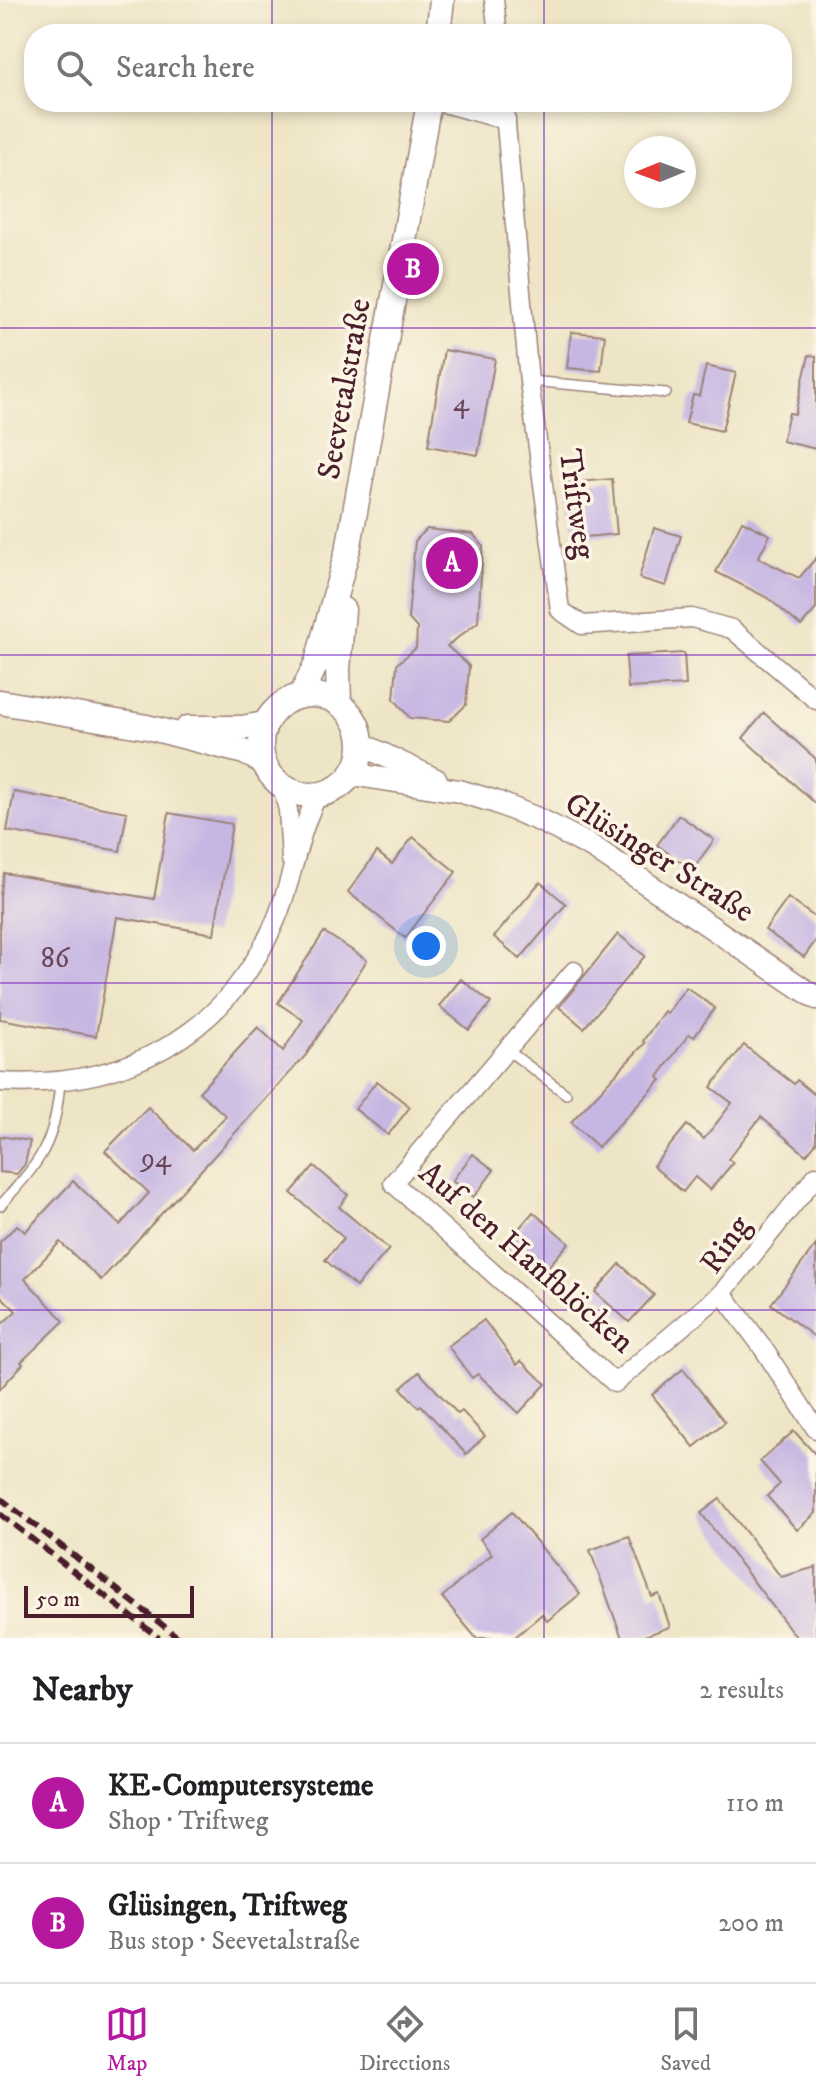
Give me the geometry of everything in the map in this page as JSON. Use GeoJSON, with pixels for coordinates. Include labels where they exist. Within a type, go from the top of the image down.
{"type":"FeatureCollection","features":[{"type":"Feature","properties":{"kind":"main road"},"geometry":{"type":"LineString","coordinates":[[439,24],[442,0]]}},
{"type":"Feature","properties":{"kind":"main road","name":"Seevetalstraße"},"geometry":{"type":"LineString","coordinates":[[301,696],[317,662],[349,545],[427,112]]}},
{"type":"Feature","properties":{"kind":"main road","name":"Seevetalstraße"},"geometry":{"type":"LineString","coordinates":[[339,703],[338,669],[349,545]]}},
{"type":"Feature","properties":{"kind":"main road"},"geometry":{"type":"LineString","coordinates":[[314,695],[339,703],[358,728],[361,744],[351,774],[342,784],[318,795],[293,792],[282,786],[264,762],[261,736],[265,724],[286,701],[301,696],[314,695]]}},
{"type":"Feature","properties":{"kind":"main road"},"geometry":{"type":"LineString","coordinates":[[0,702],[147,727],[244,752],[264,762]]}},
{"type":"Feature","properties":{"kind":"main road"},"geometry":{"type":"LineString","coordinates":[[147,727],[241,728],[265,724]]}},
{"type":"Feature","properties":{"kind":"street"},"geometry":{"type":"LineString","coordinates":[[494,0],[497,24]]}},
{"type":"Feature","properties":{"kind":"street","name":"Triftweg"},"geometry":{"type":"LineString","coordinates":[[505,112],[529,381],[560,610],[582,625],[692,618],[732,629],[814,694]]}},
{"type":"Feature","properties":{"kind":"street","name":"Glüsinger Straße"},"geometry":{"type":"LineString","coordinates":[[361,744],[459,791]]}},
{"type":"Feature","properties":{"kind":"street","name":"Glüsinger Straße"},"geometry":{"type":"LineString","coordinates":[[351,774],[459,791],[496,802],[594,848],[816,998]]}},
{"type":"Feature","properties":{"kind":"street"},"geometry":{"type":"LineString","coordinates":[[282,786],[288,810],[291,874]]}},
{"type":"Feature","properties":{"kind":"street"},"geometry":{"type":"LineString","coordinates":[[0,1082],[60,1082],[129,1067],[163,1050],[199,1026],[225,1000],[252,964],[274,925],[310,809],[318,795]]}},
{"type":"Feature","properties":{"kind":"street","name":"Auf den Hanfblöcken"},"geometry":{"type":"LineString","coordinates":[[574,971],[393,1183],[615,1383],[722,1293]]}},
{"type":"Feature","properties":{"kind":"street","name":"Ring"},"geometry":{"type":"LineString","coordinates":[[816,1176],[722,1293],[761,1345],[816,1429]]}},
{"type":"Feature","properties":{"kind":"lane"},"geometry":{"type":"LineString","coordinates":[[529,381],[666,393]]}},
{"type":"Feature","properties":{"kind":"lane"},"geometry":{"type":"LineString","coordinates":[[506,1049],[566,1094]]}},
{"type":"Feature","properties":{"kind":"lane"},"geometry":{"type":"LineString","coordinates":[[0,1206],[48,1144],[57,1117],[60,1082]]}},
{"type":"Feature","properties":{"kind":"building"},"geometry":{"type":"Polygon","coordinates":[[[571,332],[605,335],[601,371],[567,368],[571,332]]]}},
{"type":"Feature","properties":{"kind":"building"},"geometry":{"type":"Polygon","coordinates":[[[444,350],[495,359],[478,455],[428,446],[444,350]]]}},
{"type":"Feature","properties":{"kind":"building"},"geometry":{"type":"Polygon","coordinates":[[[809,355],[816,356],[816,449],[782,441],[789,413],[795,414],[809,355]]]}},
{"type":"Feature","properties":{"kind":"building"},"geometry":{"type":"Polygon","coordinates":[[[706,366],[736,373],[722,431],[686,423],[693,395],[699,396],[706,366]]]}},
{"type":"Feature","properties":{"kind":"building"},"geometry":{"type":"Polygon","coordinates":[[[612,479],[617,534],[574,538],[568,483],[612,479]]]}},
{"type":"Feature","properties":{"kind":"building"},"geometry":{"type":"Polygon","coordinates":[[[742,521],[770,535],[758,558],[799,578],[816,558],[816,609],[801,626],[768,598],[716,572],[742,521]]]}},
{"type":"Feature","properties":{"kind":"building"},"geometry":{"type":"Polygon","coordinates":[[[654,528],[681,536],[666,586],[639,578],[654,528]]]}},
{"type":"Feature","properties":{"kind":"building"},"geometry":{"type":"Polygon","coordinates":[[[427,529],[473,534],[483,546],[478,622],[447,646],[469,666],[466,705],[449,721],[410,718],[394,699],[397,664],[416,648],[417,628],[408,618],[415,541],[427,529]]]}},
{"type":"Feature","properties":{"kind":"building"},"geometry":{"type":"Polygon","coordinates":[[[684,653],[686,685],[628,688],[626,656],[684,653]]]}},
{"type":"Feature","properties":{"kind":"building"},"geometry":{"type":"Polygon","coordinates":[[[764,713],[816,759],[816,804],[743,738],[764,713]]]}},
{"type":"Feature","properties":{"kind":"building"},"geometry":{"type":"Polygon","coordinates":[[[14,792],[127,812],[120,851],[7,831],[14,792]]]}},
{"type":"Feature","properties":{"kind":"building"},"geometry":{"type":"Polygon","coordinates":[[[169,813],[232,824],[214,934],[117,917],[96,1036],[0,1019],[0,896],[4,873],[154,899],[169,813]]]}},
{"type":"Feature","properties":{"kind":"building"},"geometry":{"type":"Polygon","coordinates":[[[679,815],[714,840],[692,870],[657,845],[679,815]]]}},
{"type":"Feature","properties":{"kind":"building"},"geometry":{"type":"Polygon","coordinates":[[[413,837],[456,872],[405,938],[348,892],[377,852],[392,864],[413,837]]]}},
{"type":"Feature","properties":{"kind":"building"},"geometry":{"type":"Polygon","coordinates":[[[540,882],[566,904],[520,959],[494,937],[540,882]]]}},
{"type":"Feature","properties":{"kind":"building"},"geometry":{"type":"Polygon","coordinates":[[[788,898],[816,918],[816,940],[804,957],[765,930],[788,898]]]}},
{"type":"Feature","properties":{"kind":"building"},"geometry":{"type":"Polygon","coordinates":[[[324,932],[367,960],[306,1055],[101,1280],[60,1242],[25,1279],[64,1321],[21,1362],[23,1364],[0,1389],[0,1326],[16,1311],[0,1295],[0,1242],[17,1225],[25,1232],[73,1181],[120,1225],[149,1193],[105,1151],[148,1107],[193,1150],[226,1116],[199,1092],[258,1027],[283,1051],[303,1020],[278,1003],[324,932]]]}},
{"type":"Feature","properties":{"kind":"building"},"geometry":{"type":"Polygon","coordinates":[[[618,934],[645,956],[584,1028],[559,1007],[618,934]]]}},
{"type":"Feature","properties":{"kind":"building"},"geometry":{"type":"Polygon","coordinates":[[[461,979],[491,1003],[469,1030],[439,1006],[461,979]]]}},
{"type":"Feature","properties":{"kind":"building"},"geometry":{"type":"Polygon","coordinates":[[[686,987],[715,1008],[694,1037],[689,1034],[658,1077],[661,1080],[598,1147],[571,1122],[645,1043],[643,1041],[664,1011],[667,1013],[686,987]]]}},
{"type":"Feature","properties":{"kind":"building"},"geometry":{"type":"Polygon","coordinates":[[[744,1045],[794,1084],[797,1080],[816,1096],[816,1143],[806,1155],[761,1117],[728,1159],[733,1163],[710,1190],[695,1177],[683,1192],[653,1166],[687,1125],[704,1139],[732,1103],[711,1087],[744,1045]]]}},
{"type":"Feature","properties":{"kind":"building"},"geometry":{"type":"Polygon","coordinates":[[[377,1081],[410,1107],[388,1135],[355,1109],[377,1081]]]}},
{"type":"Feature","properties":{"kind":"building"},"geometry":{"type":"Polygon","coordinates":[[[0,1136],[30,1141],[25,1164],[17,1174],[0,1172],[0,1136]]]}},
{"type":"Feature","properties":{"kind":"building"},"geometry":{"type":"Polygon","coordinates":[[[473,1154],[494,1170],[474,1197],[452,1181],[473,1154]]]}},
{"type":"Feature","properties":{"kind":"building"},"geometry":{"type":"Polygon","coordinates":[[[314,1166],[348,1195],[339,1207],[389,1249],[356,1287],[325,1260],[344,1238],[291,1193],[314,1166]]]}},
{"type":"Feature","properties":{"kind":"building"},"geometry":{"type":"Polygon","coordinates":[[[533,1212],[569,1243],[540,1276],[505,1245],[533,1212]]]}},
{"type":"Feature","properties":{"kind":"building"},"geometry":{"type":"Polygon","coordinates":[[[816,1245],[816,1338],[771,1304],[816,1245]]]}},
{"type":"Feature","properties":{"kind":"building"},"geometry":{"type":"Polygon","coordinates":[[[620,1264],[654,1295],[629,1322],[595,1292],[620,1264]]]}},
{"type":"Feature","properties":{"kind":"building"},"geometry":{"type":"Polygon","coordinates":[[[484,1320],[517,1365],[521,1361],[546,1384],[519,1413],[478,1374],[472,1378],[448,1346],[484,1320]]]}},
{"type":"Feature","properties":{"kind":"building"},"geometry":{"type":"Polygon","coordinates":[[[683,1369],[725,1422],[694,1447],[652,1395],[683,1369]]]}},
{"type":"Feature","properties":{"kind":"building"},"geometry":{"type":"Polygon","coordinates":[[[419,1372],[458,1414],[462,1411],[485,1436],[466,1454],[401,1388],[419,1372]]]}},
{"type":"Feature","properties":{"kind":"building"},"geometry":{"type":"Polygon","coordinates":[[[794,1431],[816,1455],[816,1513],[797,1530],[767,1496],[780,1484],[760,1461],[794,1431]]]}},
{"type":"Feature","properties":{"kind":"building"},"geometry":{"type":"Polygon","coordinates":[[[720,1499],[781,1577],[816,1567],[816,1638],[797,1638],[701,1513],[720,1499]]]}},
{"type":"Feature","properties":{"kind":"building"},"geometry":{"type":"Polygon","coordinates":[[[512,1512],[580,1594],[547,1621],[542,1614],[514,1638],[476,1638],[442,1597],[492,1554],[480,1539],[512,1512]]]}},
{"type":"Feature","properties":{"kind":"building"},"geometry":{"type":"Polygon","coordinates":[[[629,1536],[652,1597],[659,1594],[670,1627],[639,1638],[622,1638],[590,1550],[629,1536]]]}},
{"type":"Feature","properties":{"kind":"railway"},"geometry":{"type":"LineString","coordinates":[[0,1498],[179,1638]]}},
{"type":"Feature","properties":{"kind":"railway"},"geometry":{"type":"LineString","coordinates":[[0,1514],[159,1638]]}},
{"type":"Feature","properties":{"kind":"place","name":"Glüsingen, Triftweg"},"geometry":{"type":"Point","coordinates":[413,269]}},
{"type":"Feature","properties":{"kind":"place","name":"KE-Computersysteme"},"geometry":{"type":"Point","coordinates":[452,563]}}]}
